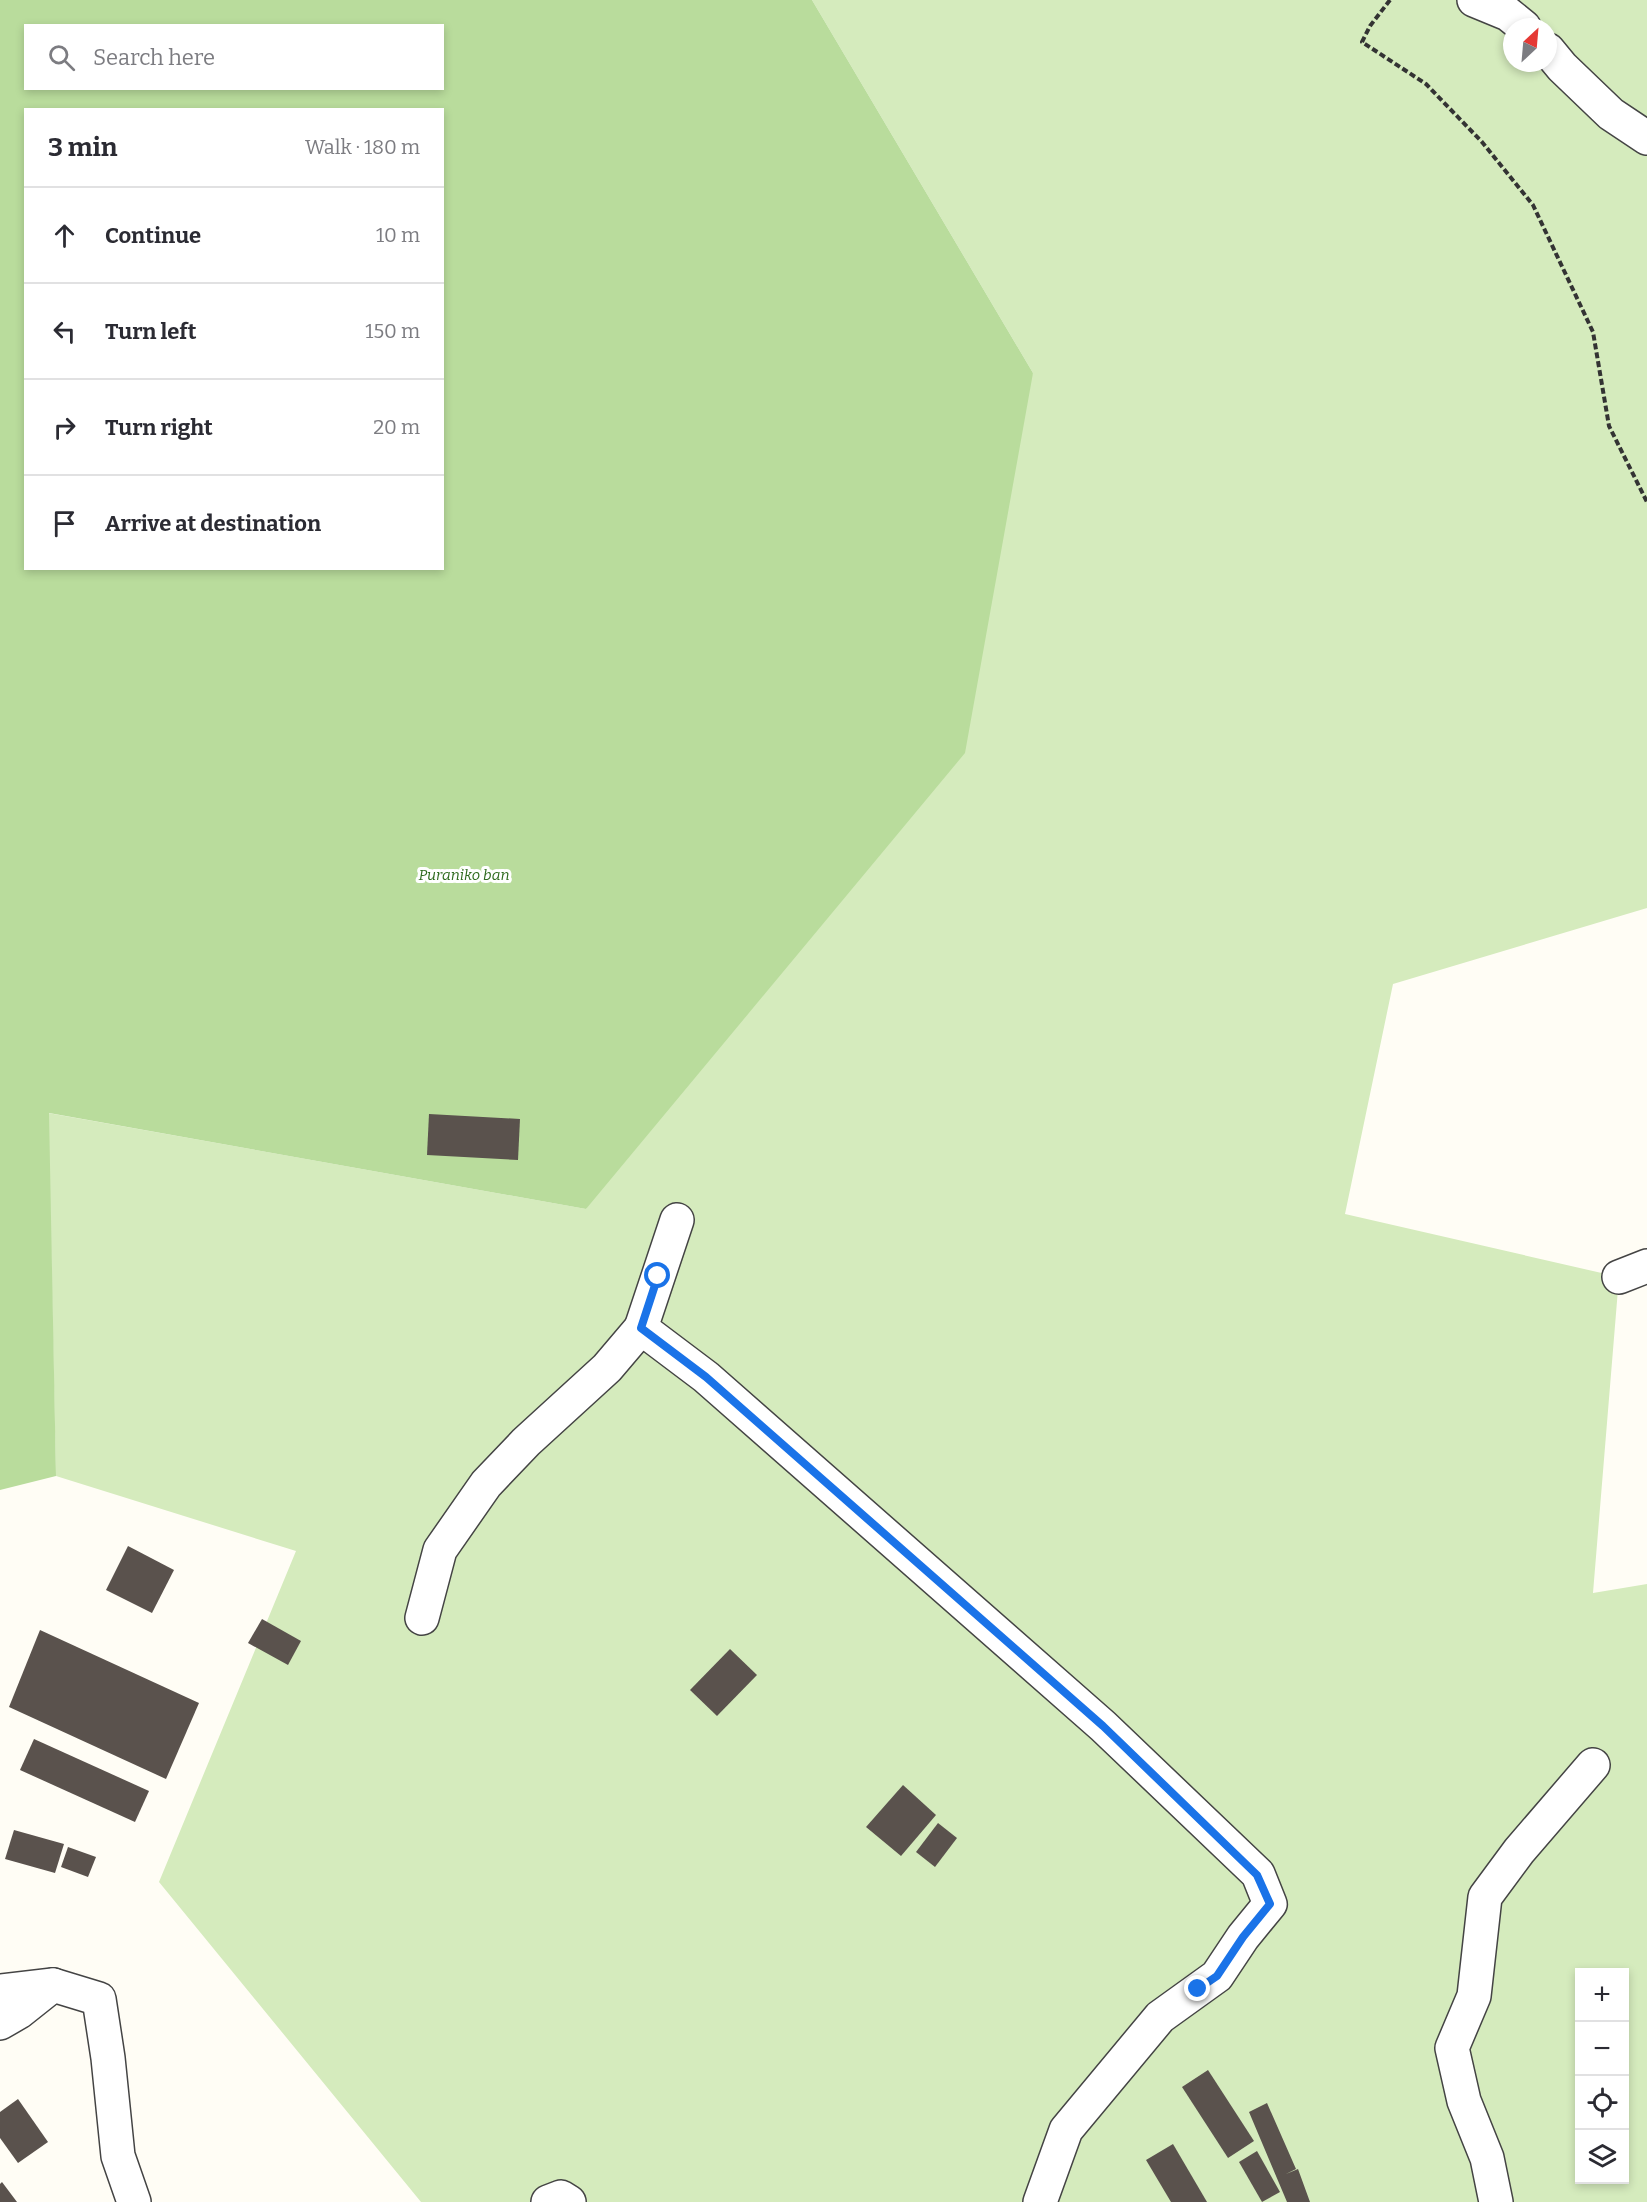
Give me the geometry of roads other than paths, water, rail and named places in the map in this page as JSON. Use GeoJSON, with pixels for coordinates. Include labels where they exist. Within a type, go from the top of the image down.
{"type":"FeatureCollection","features":[{"type":"Feature","properties":{"kind":"street"},"geometry":{"type":"LineString","coordinates":[[1474,0],[1513,18]]}},
{"type":"Feature","properties":{"kind":"street"},"geometry":{"type":"LineString","coordinates":[[1557,61],[1611,114],[1647,138]]}},
{"type":"Feature","properties":{"kind":"street"},"geometry":{"type":"LineString","coordinates":[[422,1618],[440,1550],[486,1484],[526,1442],[607,1368],[641,1328],[677,1220]]}},
{"type":"Feature","properties":{"kind":"street"},"geometry":{"type":"LineString","coordinates":[[641,1328],[706,1377],[1103,1726],[1257,1875],[1270,1904],[1243,1937],[1217,1976],[1160,2017],[1066,2130],[1040,2202]]}},
{"type":"Feature","properties":{"kind":"street"},"geometry":{"type":"LineString","coordinates":[[1496,2202],[1487,2158],[1464,2101],[1452,2048],[1474,1996],[1485,1897],[1519,1851],[1593,1765]]}},
{"type":"Feature","properties":{"kind":"street"},"geometry":{"type":"LineString","coordinates":[[0,1991],[53,1985],[99,1999],[108,2058],[118,2156],[134,2202]]}},
{"type":"Feature","properties":{"kind":"street"},"geometry":{"type":"LineString","coordinates":[[0,2023],[19,2012],[53,1985]]}},
{"type":"Feature","properties":{"kind":"street"},"geometry":{"type":"LineString","coordinates":[[548,2202],[561,2197],[569,2202]]}},
{"type":"Feature","properties":{"kind":"park label","name":"Puraniko ban"},"geometry":{"type":"Point","coordinates":[464,875]}}]}
